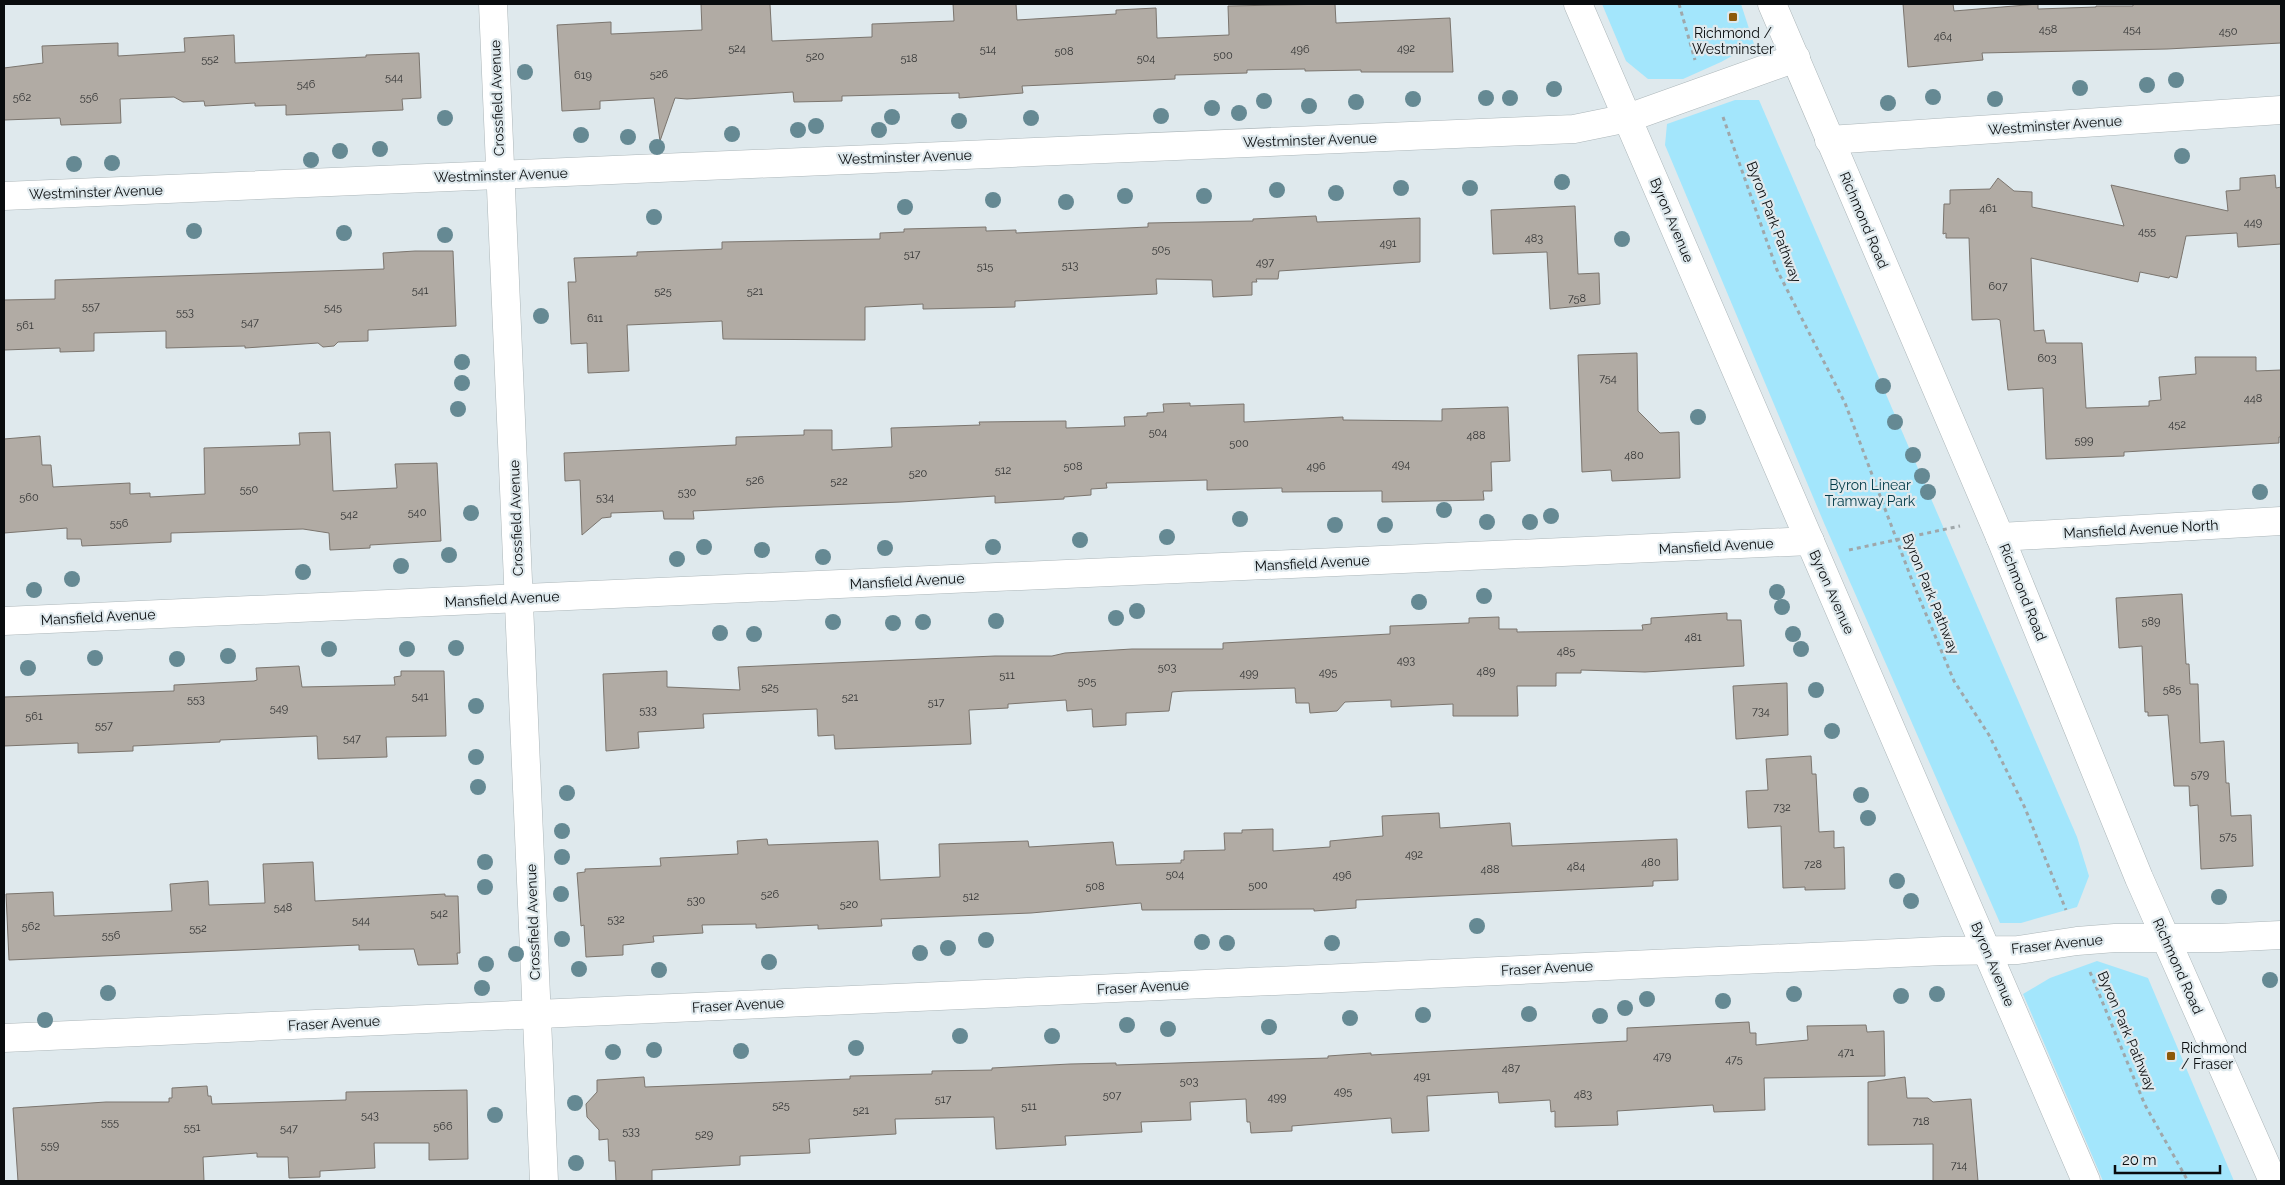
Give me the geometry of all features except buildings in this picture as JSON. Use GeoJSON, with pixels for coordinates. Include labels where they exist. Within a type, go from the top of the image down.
{"type":"FeatureCollection","features":[{"type":"Feature","properties":{"kind":"street","name":"Crossfield Avenue"},"geometry":{"type":"LineString","coordinates":[[494,4],[544,1181]]}},
{"type":"Feature","properties":{"kind":"street","name":"Byron Avenue"},"geometry":{"type":"LineString","coordinates":[[1578,4],[2086,1181]]}},
{"type":"Feature","properties":{"kind":"street","name":"Richmond Road"},"geometry":{"type":"LineString","coordinates":[[1772,4],[1996,528],[2139,878],[2273,1181]]}},
{"type":"Feature","properties":{"kind":"street","name":"Westminster Avenue"},"geometry":{"type":"LineString","coordinates":[[4,196],[1574,129],[1628,118],[1796,58]]}},
{"type":"Feature","properties":{"kind":"street","name":"Westminster Avenue"},"geometry":{"type":"LineString","coordinates":[[1829,140],[2281,110]]}},
{"type":"Feature","properties":{"kind":"street","name":"Mansfield Avenue North"},"geometry":{"type":"LineString","coordinates":[[1996,528],[2281,521]]}},
{"type":"Feature","properties":{"kind":"street","name":"Mansfield Avenue"},"geometry":{"type":"LineString","coordinates":[[4,621],[519,598],[1813,549]]}},
{"type":"Feature","properties":{"kind":"street","name":"Fraser Avenue"},"geometry":{"type":"LineString","coordinates":[[4,1038],[1987,949],[2018,950],[2077,941],[2115,938],[2166,939],[2281,935]]}},
{"type":"Feature","properties":{"kind":"path","name":"Byron Park Pathway"},"geometry":{"type":"LineString","coordinates":[[1679,4],[1697,68],[1711,89],[1720,110],[1777,270],[1845,403],[1896,540],[1954,680],[1989,735],[2024,808],[2145,1105],[2188,1181]]}},
{"type":"Feature","properties":{"kind":"path"},"geometry":{"type":"LineString","coordinates":[[1813,549],[1996,528]]}},
{"type":"Feature","properties":{"kind":"green space"},"geometry":{"type":"Polygon","coordinates":[[[1602,4],[1741,4],[1754,44],[1721,62],[1683,79],[1648,79],[1626,61],[1602,4]]]}},
{"type":"Feature","properties":{"kind":"green space","name":"Byron Linear Tramway Park"},"geometry":{"type":"Polygon","coordinates":[[[1735,100],[1759,100],[2077,837],[2089,876],[2077,907],[2021,923],[2000,923],[1824,523],[1665,145],[1667,124],[1735,100]]]}},
{"type":"Feature","properties":{"kind":"green space"},"geometry":{"type":"Polygon","coordinates":[[[2097,961],[2148,978],[2234,1181],[2103,1181],[2023,994],[2050,978],[2097,961]]]}},
{"type":"Feature","properties":{"kind":"place","name":"Richmond / Westminster"},"geometry":{"type":"Point","coordinates":[1733,17]}},
{"type":"Feature","properties":{"kind":"place","name":"Richmond / Fraser"},"geometry":{"type":"Point","coordinates":[2171,1056]}}]}
